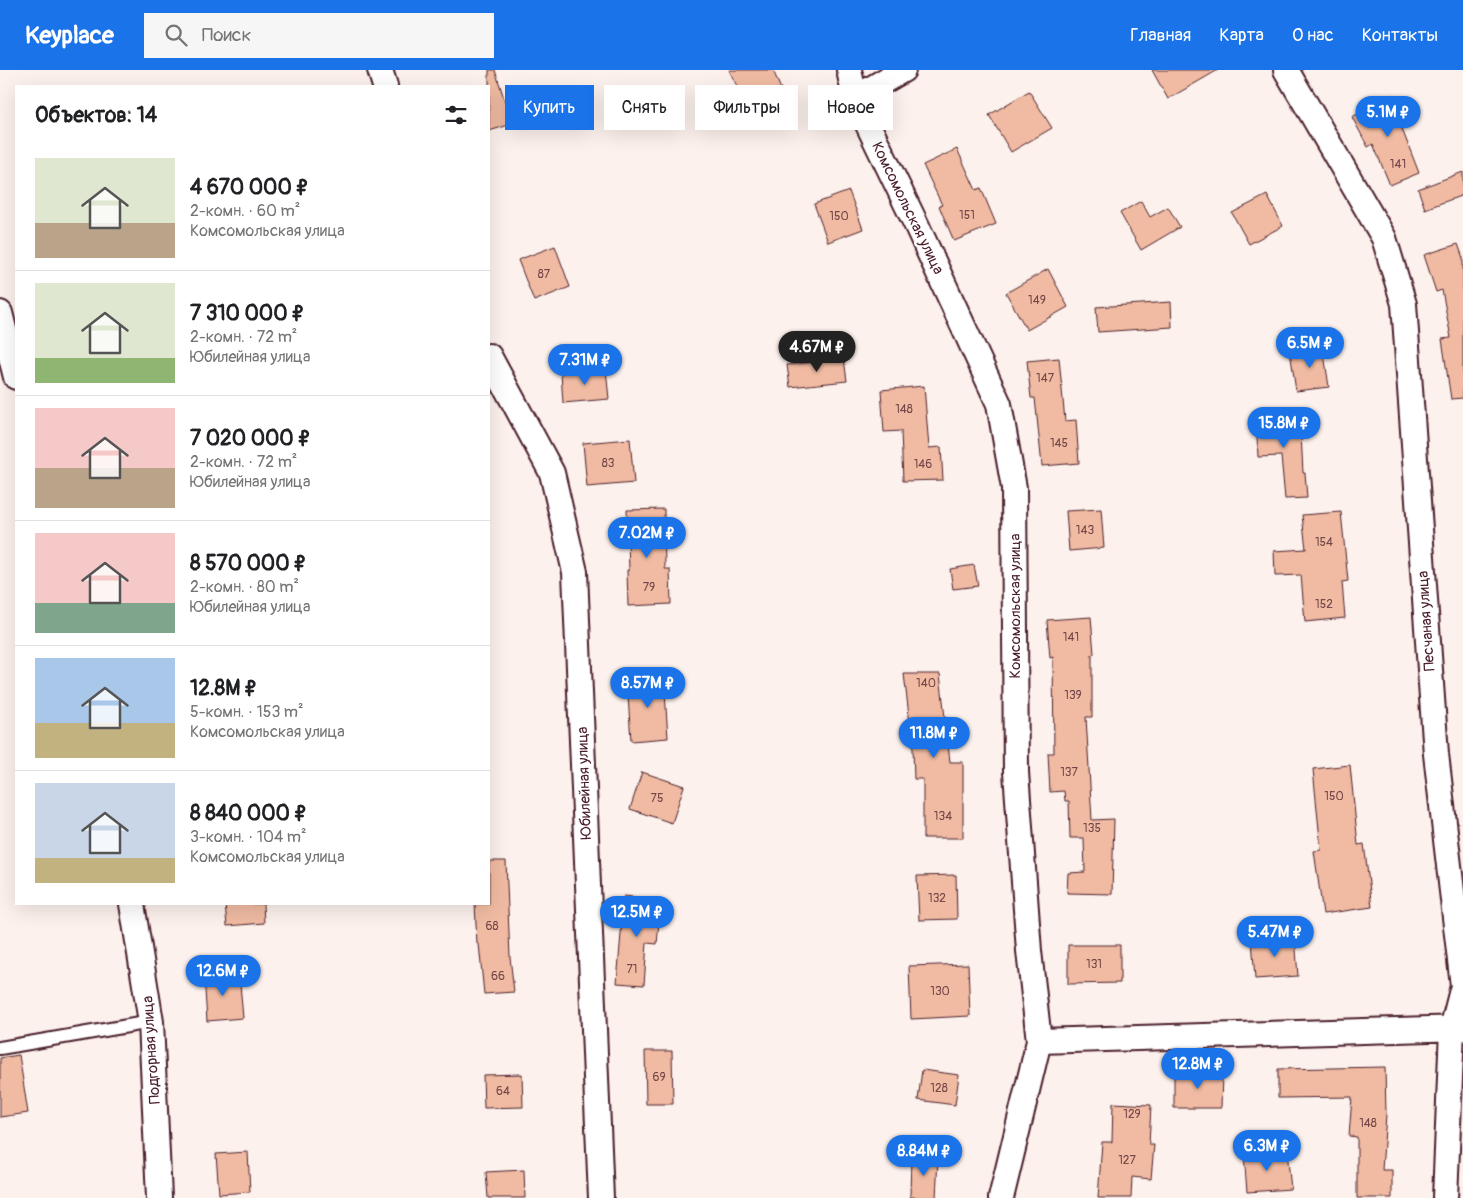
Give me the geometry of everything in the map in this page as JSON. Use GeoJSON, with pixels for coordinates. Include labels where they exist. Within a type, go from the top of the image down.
{"type":"FeatureCollection","features":[{"type":"Feature","properties":{"kind":"street"},"geometry":{"type":"LineString","coordinates":[[380,70],[385,85]]}},
{"type":"Feature","properties":{"kind":"street","name":"Комсомольская улица"},"geometry":{"type":"LineString","coordinates":[[849,70],[853,85]]}},
{"type":"Feature","properties":{"kind":"street"},"geometry":{"type":"LineString","coordinates":[[878,85],[903,70]]}},
{"type":"Feature","properties":{"kind":"street","name":"Песчаная улица"},"geometry":{"type":"LineString","coordinates":[[1286,70],[1384,238],[1404,304],[1436,754],[1462,986],[1445,1198]]}},
{"type":"Feature","properties":{"kind":"street","name":"Комсомольская улица"},"geometry":{"type":"LineString","coordinates":[[871,130],[926,243],[999,404],[1014,488],[1016,555],[1016,772],[1029,951],[1039,1041],[1002,1198]]}},
{"type":"Feature","properties":{"kind":"street"},"geometry":{"type":"LineString","coordinates":[[0,313],[15,373]]}},
{"type":"Feature","properties":{"kind":"street","name":"Юбилейная улица"},"geometry":{"type":"LineString","coordinates":[[490,358],[552,473],[575,572],[601,1198]]}},
{"type":"Feature","properties":{"kind":"street","name":"Подгорная улица"},"geometry":{"type":"LineString","coordinates":[[132,905],[151,1022],[159,1198]]}},
{"type":"Feature","properties":{"kind":"street"},"geometry":{"type":"LineString","coordinates":[[1039,1041],[1458,1028]]}},
{"type":"Feature","properties":{"kind":"lane"},"geometry":{"type":"LineString","coordinates":[[0,1048],[151,1022]]}},
{"type":"Feature","properties":{"kind":"building"},"geometry":{"type":"Polygon","coordinates":[[[489,70],[495,70],[505,102],[505,126],[490,131],[489,70]]]}},
{"type":"Feature","properties":{"kind":"building"},"geometry":{"type":"Polygon","coordinates":[[[729,70],[773,70],[779,85],[736,85],[729,70]]]}},
{"type":"Feature","properties":{"kind":"building"},"geometry":{"type":"Polygon","coordinates":[[[1152,70],[1218,70],[1168,99],[1152,70]]]}},
{"type":"Feature","properties":{"kind":"building"},"geometry":{"type":"Polygon","coordinates":[[[1029,91],[1052,128],[1011,152],[989,115],[1029,91]]]}},
{"type":"Feature","properties":{"kind":"building"},"geometry":{"type":"Polygon","coordinates":[[[1394,95],[1410,125],[1402,129],[1419,173],[1390,185],[1373,144],[1368,147],[1352,117],[1394,95]]]}},
{"type":"Feature","properties":{"kind":"building"},"geometry":{"type":"Polygon","coordinates":[[[957,149],[976,190],[981,188],[996,224],[954,241],[939,206],[942,205],[923,165],[957,149]]]}},
{"type":"Feature","properties":{"kind":"building"},"geometry":{"type":"Polygon","coordinates":[[[1463,172],[1463,195],[1425,209],[1418,189],[1463,172]]]}},
{"type":"Feature","properties":{"kind":"building"},"geometry":{"type":"Polygon","coordinates":[[[849,191],[863,229],[828,242],[814,204],[849,191]]]}},
{"type":"Feature","properties":{"kind":"building"},"geometry":{"type":"Polygon","coordinates":[[[1267,195],[1283,226],[1249,244],[1232,213],[1267,195]]]}},
{"type":"Feature","properties":{"kind":"building"},"geometry":{"type":"Polygon","coordinates":[[[1141,201],[1150,217],[1168,207],[1180,227],[1141,250],[1120,213],[1141,201]]]}},
{"type":"Feature","properties":{"kind":"building"},"geometry":{"type":"Polygon","coordinates":[[[1458,244],[1463,258],[1463,398],[1451,399],[1442,339],[1451,338],[1442,290],[1436,292],[1424,255],[1458,244]]]}},
{"type":"Feature","properties":{"kind":"building"},"geometry":{"type":"Polygon","coordinates":[[[555,246],[570,287],[534,301],[518,260],[555,246]]]}},
{"type":"Feature","properties":{"kind":"building"},"geometry":{"type":"Polygon","coordinates":[[[1048,269],[1068,307],[1027,330],[1006,293],[1048,269]]]}},
{"type":"Feature","properties":{"kind":"building"},"geometry":{"type":"Polygon","coordinates":[[[1171,302],[1172,327],[1098,332],[1096,307],[1171,302]]]}},
{"type":"Feature","properties":{"kind":"building"},"geometry":{"type":"Polygon","coordinates":[[[1323,347],[1329,387],[1296,391],[1290,351],[1323,347]]]}},
{"type":"Feature","properties":{"kind":"building"},"geometry":{"type":"Polygon","coordinates":[[[1059,358],[1065,421],[1076,420],[1079,463],[1042,466],[1035,398],[1031,398],[1027,361],[1059,358]]]}},
{"type":"Feature","properties":{"kind":"building"},"geometry":{"type":"Polygon","coordinates":[[[844,359],[847,381],[790,387],[787,365],[844,359]]]}},
{"type":"Feature","properties":{"kind":"building"},"geometry":{"type":"Polygon","coordinates":[[[606,369],[609,399],[563,403],[561,373],[606,369]]]}},
{"type":"Feature","properties":{"kind":"building"},"geometry":{"type":"Polygon","coordinates":[[[924,386],[929,448],[941,447],[943,480],[903,481],[901,431],[884,432],[881,390],[924,386]]]}},
{"type":"Feature","properties":{"kind":"building"},"geometry":{"type":"Polygon","coordinates":[[[1300,413],[1303,473],[1305,473],[1307,498],[1285,499],[1281,456],[1258,457],[1256,415],[1300,413]]]}},
{"type":"Feature","properties":{"kind":"building"},"geometry":{"type":"Polygon","coordinates":[[[630,439],[634,483],[587,487],[583,443],[630,439]]]}},
{"type":"Feature","properties":{"kind":"building"},"geometry":{"type":"Polygon","coordinates":[[[664,509],[665,569],[670,569],[671,604],[628,606],[627,510],[664,509]]]}},
{"type":"Feature","properties":{"kind":"building"},"geometry":{"type":"Polygon","coordinates":[[[1101,509],[1104,548],[1069,551],[1066,511],[1101,509]]]}},
{"type":"Feature","properties":{"kind":"building"},"geometry":{"type":"Polygon","coordinates":[[[1341,512],[1348,581],[1342,582],[1345,618],[1305,622],[1301,575],[1275,576],[1274,551],[1306,549],[1302,515],[1341,512]]]}},
{"type":"Feature","properties":{"kind":"building"},"geometry":{"type":"Polygon","coordinates":[[[974,565],[978,586],[953,589],[950,569],[974,565]]]}},
{"type":"Feature","properties":{"kind":"building"},"geometry":{"type":"Polygon","coordinates":[[[1091,617],[1094,654],[1092,655],[1092,717],[1086,717],[1092,820],[1114,819],[1112,894],[1067,893],[1068,873],[1085,872],[1084,838],[1070,838],[1069,801],[1065,801],[1064,791],[1050,792],[1048,753],[1054,753],[1053,657],[1050,658],[1047,620],[1091,617]]]}},
{"type":"Feature","properties":{"kind":"building"},"geometry":{"type":"Polygon","coordinates":[[[904,674],[940,674],[950,762],[963,762],[963,838],[923,838],[923,779],[914,779],[913,749],[904,674]]]}},
{"type":"Feature","properties":{"kind":"building"},"geometry":{"type":"Polygon","coordinates":[[[664,677],[668,738],[631,741],[627,680],[664,677]]]}},
{"type":"Feature","properties":{"kind":"building"},"geometry":{"type":"Polygon","coordinates":[[[1350,765],[1358,845],[1364,844],[1372,907],[1323,914],[1314,851],[1321,850],[1313,769],[1350,765]]]}},
{"type":"Feature","properties":{"kind":"building"},"geometry":{"type":"Polygon","coordinates":[[[642,772],[684,786],[672,823],[630,809],[642,772]]]}},
{"type":"Feature","properties":{"kind":"building"},"geometry":{"type":"Polygon","coordinates":[[[490,861],[506,861],[510,957],[514,992],[484,994],[479,944],[477,944],[475,905],[490,905],[490,861]]]}},
{"type":"Feature","properties":{"kind":"building"},"geometry":{"type":"Polygon","coordinates":[[[956,875],[957,919],[919,920],[917,876],[956,875]]]}},
{"type":"Feature","properties":{"kind":"building"},"geometry":{"type":"Polygon","coordinates":[[[624,896],[661,900],[657,944],[647,943],[644,985],[617,983],[624,896]]]}},
{"type":"Feature","properties":{"kind":"building"},"geometry":{"type":"Polygon","coordinates":[[[225,905],[263,905],[264,923],[227,926],[225,905]]]}},
{"type":"Feature","properties":{"kind":"building"},"geometry":{"type":"Polygon","coordinates":[[[1295,937],[1298,976],[1255,979],[1252,940],[1295,937]]]}},
{"type":"Feature","properties":{"kind":"building"},"geometry":{"type":"Polygon","coordinates":[[[1068,945],[1120,945],[1120,983],[1068,984],[1068,945]]]}},
{"type":"Feature","properties":{"kind":"building"},"geometry":{"type":"Polygon","coordinates":[[[968,964],[970,1016],[911,1019],[909,966],[968,964]]]}},
{"type":"Feature","properties":{"kind":"building"},"geometry":{"type":"Polygon","coordinates":[[[239,972],[243,1018],[207,1021],[204,975],[239,972]]]}},
{"type":"Feature","properties":{"kind":"building"},"geometry":{"type":"Polygon","coordinates":[[[645,1051],[672,1051],[673,1104],[646,1104],[645,1051]]]}},
{"type":"Feature","properties":{"kind":"building"},"geometry":{"type":"Polygon","coordinates":[[[19,1055],[28,1113],[0,1117],[0,1058],[19,1055]]]}},
{"type":"Feature","properties":{"kind":"building"},"geometry":{"type":"Polygon","coordinates":[[[1385,1067],[1386,1115],[1382,1170],[1392,1170],[1392,1198],[1357,1198],[1357,1137],[1349,1136],[1352,1097],[1278,1098],[1278,1069],[1385,1067]]]}},
{"type":"Feature","properties":{"kind":"building"},"geometry":{"type":"Polygon","coordinates":[[[922,1070],[959,1075],[955,1105],[918,1100],[922,1070]]]}},
{"type":"Feature","properties":{"kind":"building"},"geometry":{"type":"Polygon","coordinates":[[[1174,1073],[1222,1073],[1221,1108],[1174,1108],[1174,1073]]]}},
{"type":"Feature","properties":{"kind":"building"},"geometry":{"type":"Polygon","coordinates":[[[522,1074],[523,1107],[484,1108],[483,1075],[522,1074]]]}},
{"type":"Feature","properties":{"kind":"building"},"geometry":{"type":"Polygon","coordinates":[[[1113,1103],[1151,1105],[1149,1145],[1154,1145],[1151,1179],[1132,1177],[1131,1198],[1098,1198],[1102,1142],[1112,1142],[1113,1103]]]}},
{"type":"Feature","properties":{"kind":"building"},"geometry":{"type":"Polygon","coordinates":[[[1287,1151],[1291,1189],[1247,1192],[1244,1154],[1287,1151]]]}},
{"type":"Feature","properties":{"kind":"building"},"geometry":{"type":"Polygon","coordinates":[[[248,1152],[250,1192],[219,1194],[216,1154],[248,1152]]]}},
{"type":"Feature","properties":{"kind":"building"},"geometry":{"type":"Polygon","coordinates":[[[911,1157],[938,1158],[936,1198],[910,1197],[911,1157]]]}},
{"type":"Feature","properties":{"kind":"building"},"geometry":{"type":"Polygon","coordinates":[[[524,1170],[525,1198],[488,1198],[486,1172],[524,1170]]]}}]}
